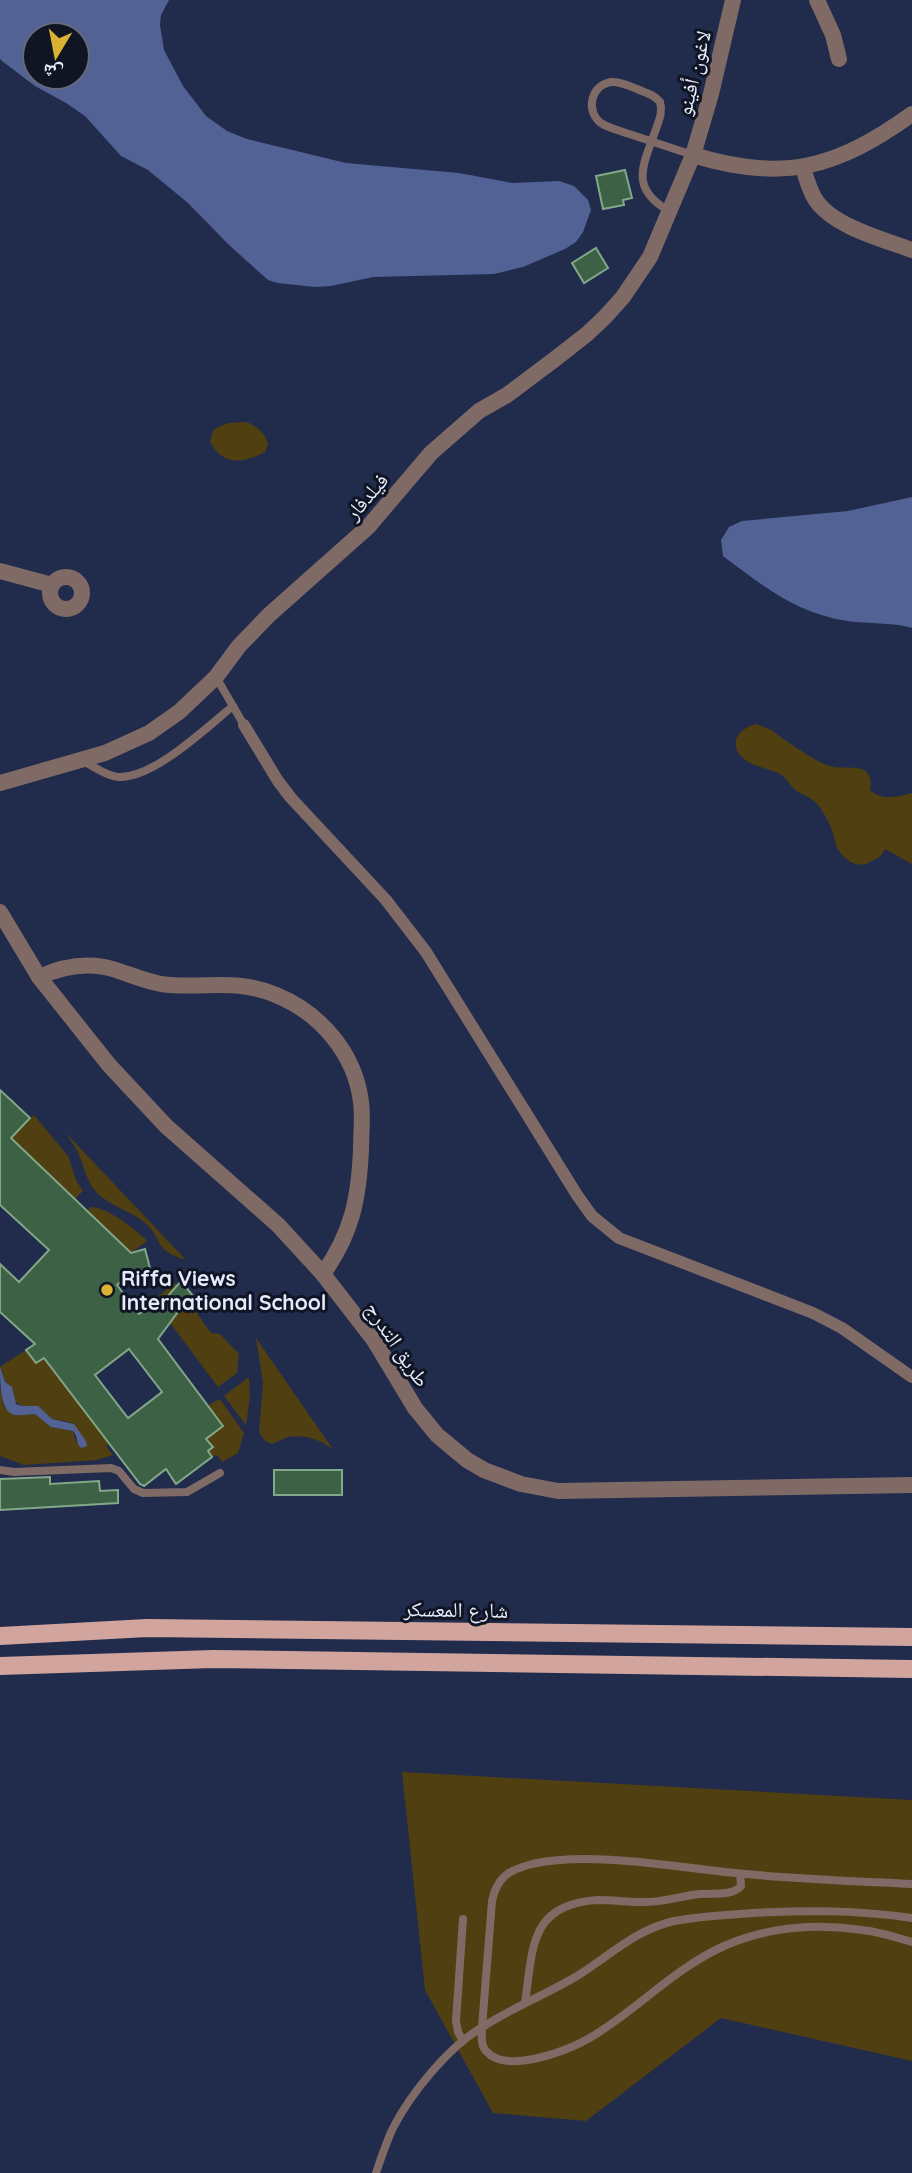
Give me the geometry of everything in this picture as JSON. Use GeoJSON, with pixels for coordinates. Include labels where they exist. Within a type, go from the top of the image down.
{"type":"FeatureCollection","features":[{"type":"Feature","properties":{"kind":"main road","name":"شارع المعسكر"},"geometry":{"type":"LineString","coordinates":[[0,1636],[147,1628],[912,1637]]}},
{"type":"Feature","properties":{"kind":"main road"},"geometry":{"type":"LineString","coordinates":[[0,1666],[213,1659],[912,1670]]}},
{"type":"Feature","properties":{"kind":"street","name":"لاغون أفينو"},"geometry":{"type":"LineString","coordinates":[[693,155],[711,94],[733,0]]}},
{"type":"Feature","properties":{"kind":"street"},"geometry":{"type":"LineString","coordinates":[[817,0],[833,35],[839,59]]}},
{"type":"Feature","properties":{"kind":"street"},"geometry":{"type":"LineString","coordinates":[[693,155],[726,165],[769,170],[803,167],[840,156],[912,114]]}},
{"type":"Feature","properties":{"kind":"street","name":"فيلدفار"},"geometry":{"type":"LineString","coordinates":[[0,783],[105,752],[149,733],[179,712],[216,677],[239,646],[269,615],[368,527],[410,475],[454,431],[555,359],[605,317],[650,257],[693,155]]}},
{"type":"Feature","properties":{"kind":"street"},"geometry":{"type":"LineString","coordinates":[[803,167],[812,194],[828,214],[841,222],[912,250]]}},
{"type":"Feature","properties":{"kind":"street"},"geometry":{"type":"LineString","coordinates":[[0,571],[52,585]]}},
{"type":"Feature","properties":{"kind":"street"},"geometry":{"type":"LineString","coordinates":[[244,725],[291,798],[386,900],[426,951],[577,1195],[601,1224],[630,1243],[820,1316],[842,1328],[912,1377]]}},
{"type":"Feature","properties":{"kind":"street","name":"طريق التدرج"},"geometry":{"type":"LineString","coordinates":[[0,912],[39,977],[88,1041],[166,1126],[278,1225],[323,1274],[373,1340],[415,1408],[437,1435],[467,1460],[502,1478],[540,1488],[578,1492],[912,1485]]}},
{"type":"Feature","properties":{"kind":"street"},"geometry":{"type":"LineString","coordinates":[[39,977],[62,968],[87,965],[162,984],[244,985],[291,1002],[330,1032],[348,1059],[354,1074],[362,1116],[359,1181],[352,1218],[339,1249],[323,1274]]}},
{"type":"Feature","properties":{"kind":"lane"},"geometry":{"type":"LineString","coordinates":[[669,211],[651,199],[643,182],[643,169],[651,141],[662,111],[657,98],[617,82],[610,82],[599,88],[592,98],[595,117],[599,121],[651,141],[693,155]]}},
{"type":"Feature","properties":{"kind":"lane"},"geometry":{"type":"LineString","coordinates":[[216,677],[244,725]]}},
{"type":"Feature","properties":{"kind":"lane"},"geometry":{"type":"LineString","coordinates":[[81,760],[113,776],[128,776],[145,770],[187,745],[233,706]]}},
{"type":"Feature","properties":{"kind":"lane"},"geometry":{"type":"LineString","coordinates":[[0,1469],[14,1472],[111,1468],[119,1471],[134,1489],[143,1493],[187,1492],[220,1473]]}},
{"type":"Feature","properties":{"kind":"lane"},"geometry":{"type":"LineString","coordinates":[[912,1884],[740,1874],[597,1860],[532,1864],[511,1871],[495,1887],[492,1901],[482,2027],[483,2047],[487,2053],[504,2060],[535,2059],[560,2052],[605,2028],[691,1964],[725,1946],[768,1932],[834,1927],[892,1935],[912,1942]]}},
{"type":"Feature","properties":{"kind":"lane"},"geometry":{"type":"LineString","coordinates":[[525,2003],[539,1928],[548,1916],[561,1908],[578,1902],[644,1902],[692,1894],[731,1892],[741,1886],[740,1874]]}},
{"type":"Feature","properties":{"kind":"lane"},"geometry":{"type":"LineString","coordinates":[[376,2173],[393,2127],[415,2093],[463,2040],[580,1974],[630,1939],[654,1927],[673,1921],[715,1915],[805,1910],[867,1912],[912,1919]]}},
{"type":"Feature","properties":{"kind":"lane"},"geometry":{"type":"LineString","coordinates":[[463,1919],[456,2021],[463,2040]]}},
{"type":"Feature","properties":{"kind":"shaded area"},"geometry":{"type":"Polygon","coordinates":[[[247,422],[258,428],[265,437],[268,444],[265,452],[249,459],[227,459],[210,441],[214,429],[228,423],[247,422]]]}},
{"type":"Feature","properties":{"kind":"shaded area"},"geometry":{"type":"Polygon","coordinates":[[[756,724],[771,730],[826,765],[864,770],[870,780],[870,790],[879,796],[895,797],[912,793],[912,864],[885,849],[879,857],[865,864],[854,864],[845,858],[836,845],[826,817],[814,801],[797,791],[781,775],[749,762],[740,755],[736,745],[737,737],[743,730],[756,724]]]}},
{"type":"Feature","properties":{"kind":"shaded area"},"geometry":{"type":"Polygon","coordinates":[[[34,1115],[68,1156],[76,1180],[83,1191],[75,1199],[11,1138],[34,1115]]]}},
{"type":"Feature","properties":{"kind":"shaded area"},"geometry":{"type":"Polygon","coordinates":[[[65,1132],[186,1260],[163,1248],[144,1222],[96,1192],[65,1132]]]}},
{"type":"Feature","properties":{"kind":"shaded area"},"geometry":{"type":"Polygon","coordinates":[[[91,1207],[112,1214],[147,1241],[131,1253],[87,1211],[91,1207]]]}},
{"type":"Feature","properties":{"kind":"shaded area"},"geometry":{"type":"Polygon","coordinates":[[[175,1283],[211,1333],[220,1334],[239,1354],[237,1373],[218,1387],[153,1300],[175,1283]]]}},
{"type":"Feature","properties":{"kind":"shaded area"},"geometry":{"type":"Polygon","coordinates":[[[256,1338],[332,1449],[322,1442],[306,1437],[288,1437],[272,1444],[264,1440],[259,1432],[263,1383],[256,1338]]]}},
{"type":"Feature","properties":{"kind":"shaded area"},"geometry":{"type":"Polygon","coordinates":[[[26,1350],[36,1363],[44,1358],[109,1444],[106,1446],[113,1455],[97,1460],[24,1465],[0,1456],[0,1386],[4,1406],[20,1415],[35,1414],[51,1427],[73,1431],[76,1441],[86,1441],[70,1422],[51,1419],[38,1406],[22,1406],[14,1401],[13,1390],[4,1380],[0,1367],[26,1350]]]}},
{"type":"Feature","properties":{"kind":"shaded area"},"geometry":{"type":"Polygon","coordinates":[[[249,1377],[250,1397],[246,1425],[224,1396],[249,1377]]]}},
{"type":"Feature","properties":{"kind":"shaded area"},"geometry":{"type":"Polygon","coordinates":[[[220,1399],[244,1433],[238,1453],[222,1462],[217,1455],[212,1457],[208,1451],[212,1447],[206,1439],[223,1426],[208,1405],[220,1399]]]}},
{"type":"Feature","properties":{"kind":"shaded area"},"geometry":{"type":"Polygon","coordinates":[[[402,1772],[912,1800],[912,2061],[721,2018],[586,2121],[493,2113],[425,1990],[402,1772]]]}},
{"type":"Feature","properties":{"kind":"water"},"geometry":{"type":"Polygon","coordinates":[[[0,0],[169,0],[161,15],[160,25],[164,50],[183,86],[206,116],[227,131],[247,139],[346,163],[459,173],[512,183],[559,181],[574,186],[588,200],[591,210],[576,242],[523,267],[494,274],[373,277],[315,287],[278,283],[268,280],[188,203],[148,170],[121,156],[85,116],[44,91],[91,91],[91,21],[21,21],[21,75],[0,59],[0,0]]]}},
{"type":"Feature","properties":{"kind":"water"},"geometry":{"type":"Polygon","coordinates":[[[912,497],[912,628],[847,621],[812,612],[781,597],[723,556],[721,540],[729,527],[742,521],[848,511],[912,497]]]}},
{"type":"Feature","properties":{"kind":"water"},"geometry":{"type":"Polygon","coordinates":[[[0,1367],[5,1382],[12,1387],[16,1404],[38,1406],[52,1419],[74,1424],[87,1446],[81,1448],[73,1431],[51,1427],[35,1414],[18,1415],[8,1411],[2,1393],[0,1367]]]}},
{"type":"Feature","properties":{"kind":"building"},"geometry":{"type":"Polygon","coordinates":[[[625,170],[632,198],[623,200],[624,205],[603,209],[596,176],[625,170]]]}},
{"type":"Feature","properties":{"kind":"building"},"geometry":{"type":"Polygon","coordinates":[[[596,248],[608,268],[584,283],[572,263],[596,248]]]}},
{"type":"Feature","properties":{"kind":"building"},"geometry":{"type":"Polygon","coordinates":[[[0,1090],[30,1118],[11,1138],[131,1253],[145,1249],[150,1268],[132,1273],[117,1285],[139,1314],[167,1297],[181,1281],[198,1302],[178,1312],[158,1339],[223,1426],[206,1439],[213,1447],[208,1451],[212,1457],[176,1484],[166,1469],[144,1486],[140,1484],[44,1358],[36,1363],[26,1350],[35,1344],[0,1312],[0,1264],[19,1282],[49,1250],[0,1205],[0,1090]],[[129,1349],[95,1375],[128,1418],[162,1392],[129,1349]]]}},
{"type":"Feature","properties":{"kind":"building"},"geometry":{"type":"Polygon","coordinates":[[[274,1470],[342,1470],[342,1495],[274,1495],[274,1470]]]}},
{"type":"Feature","properties":{"kind":"building"},"geometry":{"type":"Polygon","coordinates":[[[50,1477],[50,1484],[99,1481],[100,1491],[118,1490],[118,1503],[0,1510],[0,1479],[50,1477]]]}},
{"type":"Feature","properties":{"kind":"place","name":"Riffa Views International School"},"geometry":{"type":"Point","coordinates":[107,1290]}}]}
